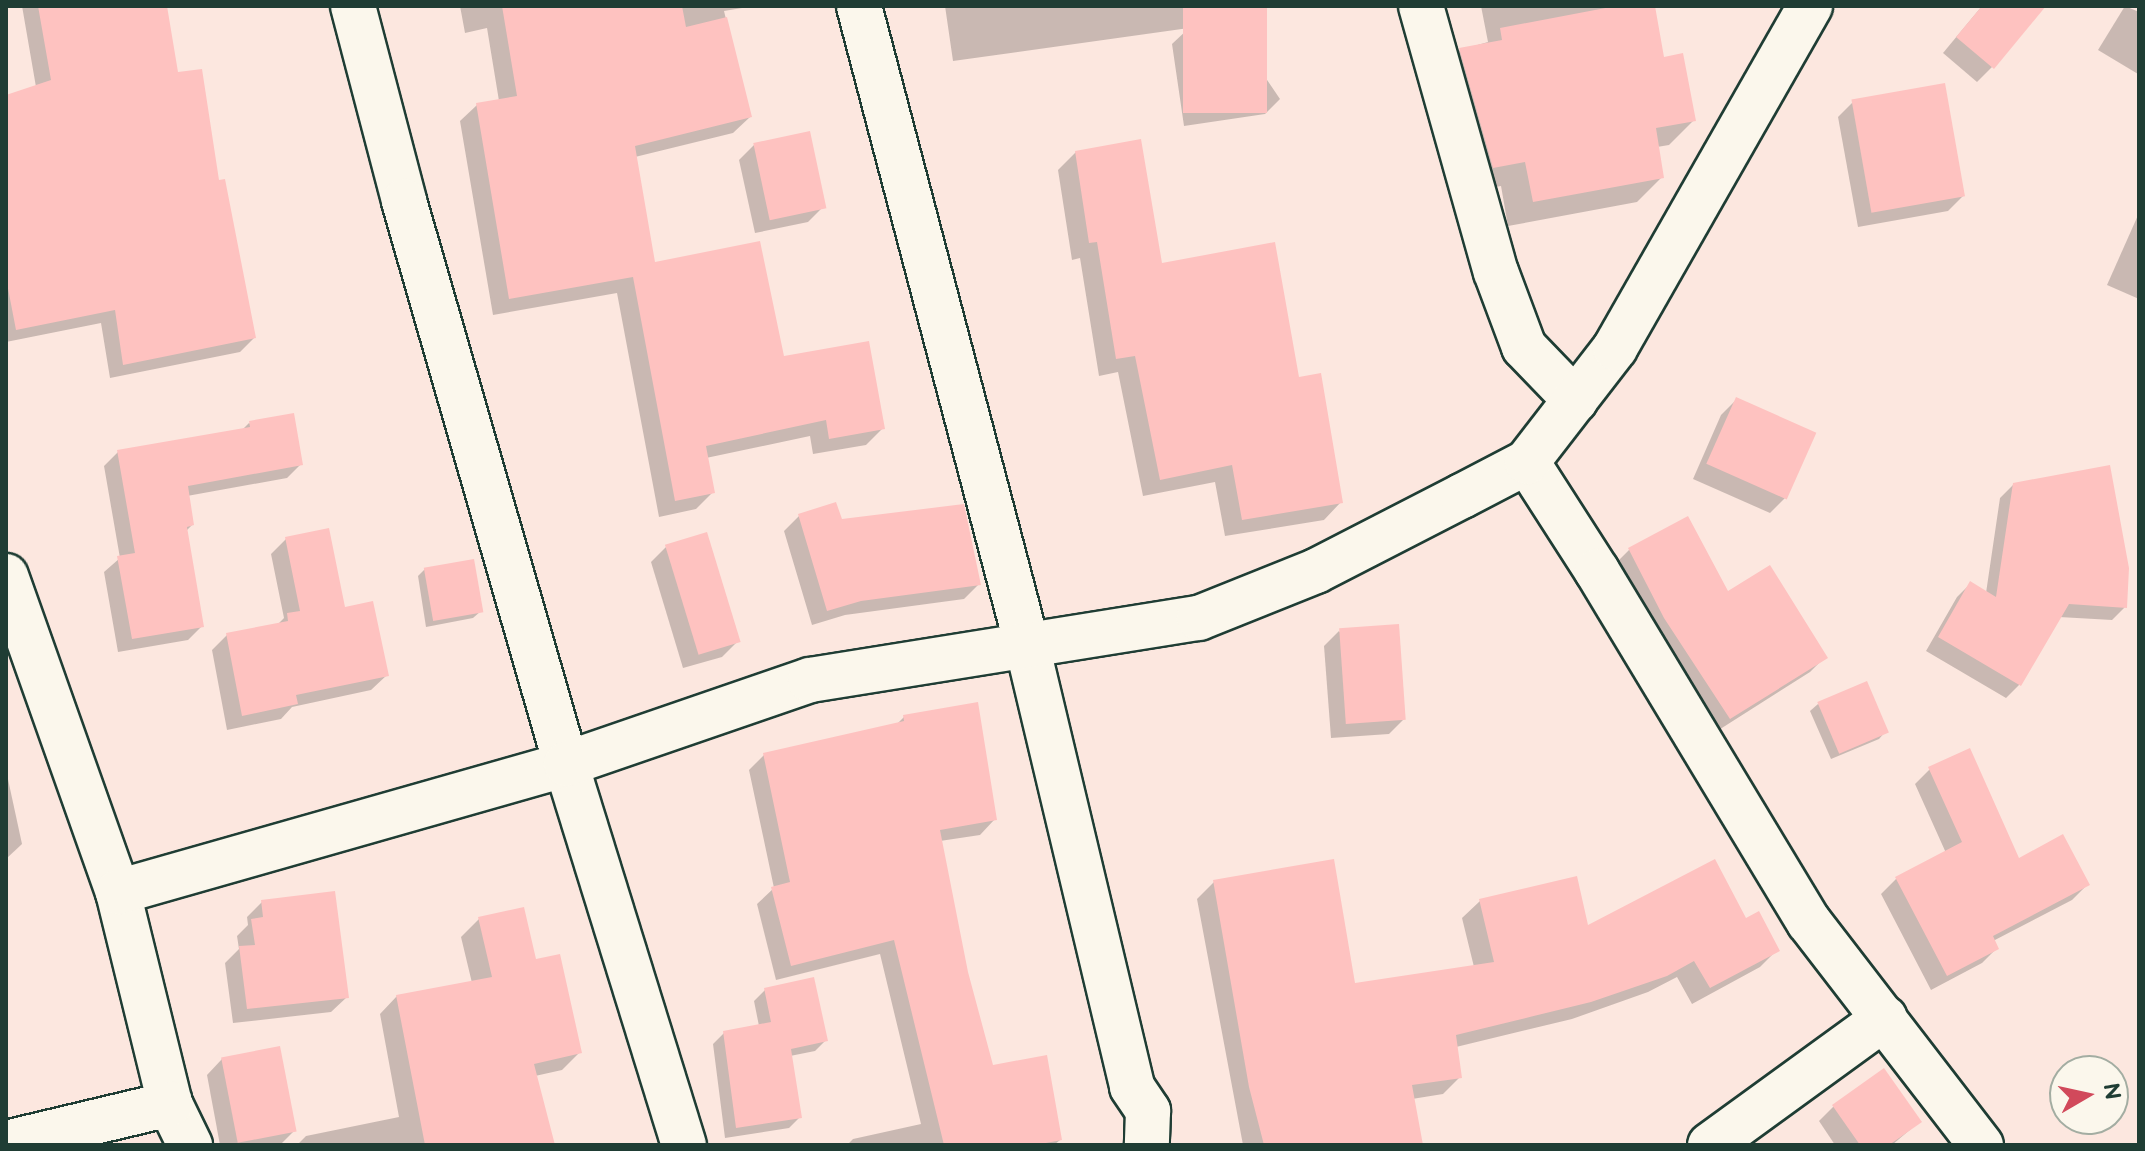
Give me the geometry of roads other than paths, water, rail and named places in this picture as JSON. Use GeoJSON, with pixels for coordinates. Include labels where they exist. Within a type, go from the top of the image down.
{"type":"FeatureCollection","features":[{"type":"Feature","properties":{"kind":"street"},"geometry":{"type":"LineString","coordinates":[[353,6],[404,201],[566,764],[684,1145]]}},
{"type":"Feature","properties":{"kind":"street"},"geometry":{"type":"LineString","coordinates":[[859,6],[1027,645],[1132,1087],[1148,1111],[1147,1145]]}},
{"type":"Feature","properties":{"kind":"street"},"geometry":{"type":"LineString","coordinates":[[1421,6],[1496,272],[1524,347],[1575,400]]}},
{"type":"Feature","properties":{"kind":"street"},"geometry":{"type":"LineString","coordinates":[[118,892],[566,764],[810,680],[1199,618],[1316,571],[1527,462],[1615,348],[1810,6]]}},
{"type":"Feature","properties":{"kind":"street"},"geometry":{"type":"LineString","coordinates":[[1527,462],[1597,571],[1809,922],[1981,1145]]}},
{"type":"Feature","properties":{"kind":"street"},"geometry":{"type":"LineString","coordinates":[[6,576],[118,892],[170,1104],[190,1145]]}},
{"type":"Feature","properties":{"kind":"street"},"geometry":{"type":"LineString","coordinates":[[1710,1145],[1885,1018]]}},
{"type":"Feature","properties":{"kind":"street"},"geometry":{"type":"LineString","coordinates":[[6,1143],[170,1104]]}}]}
